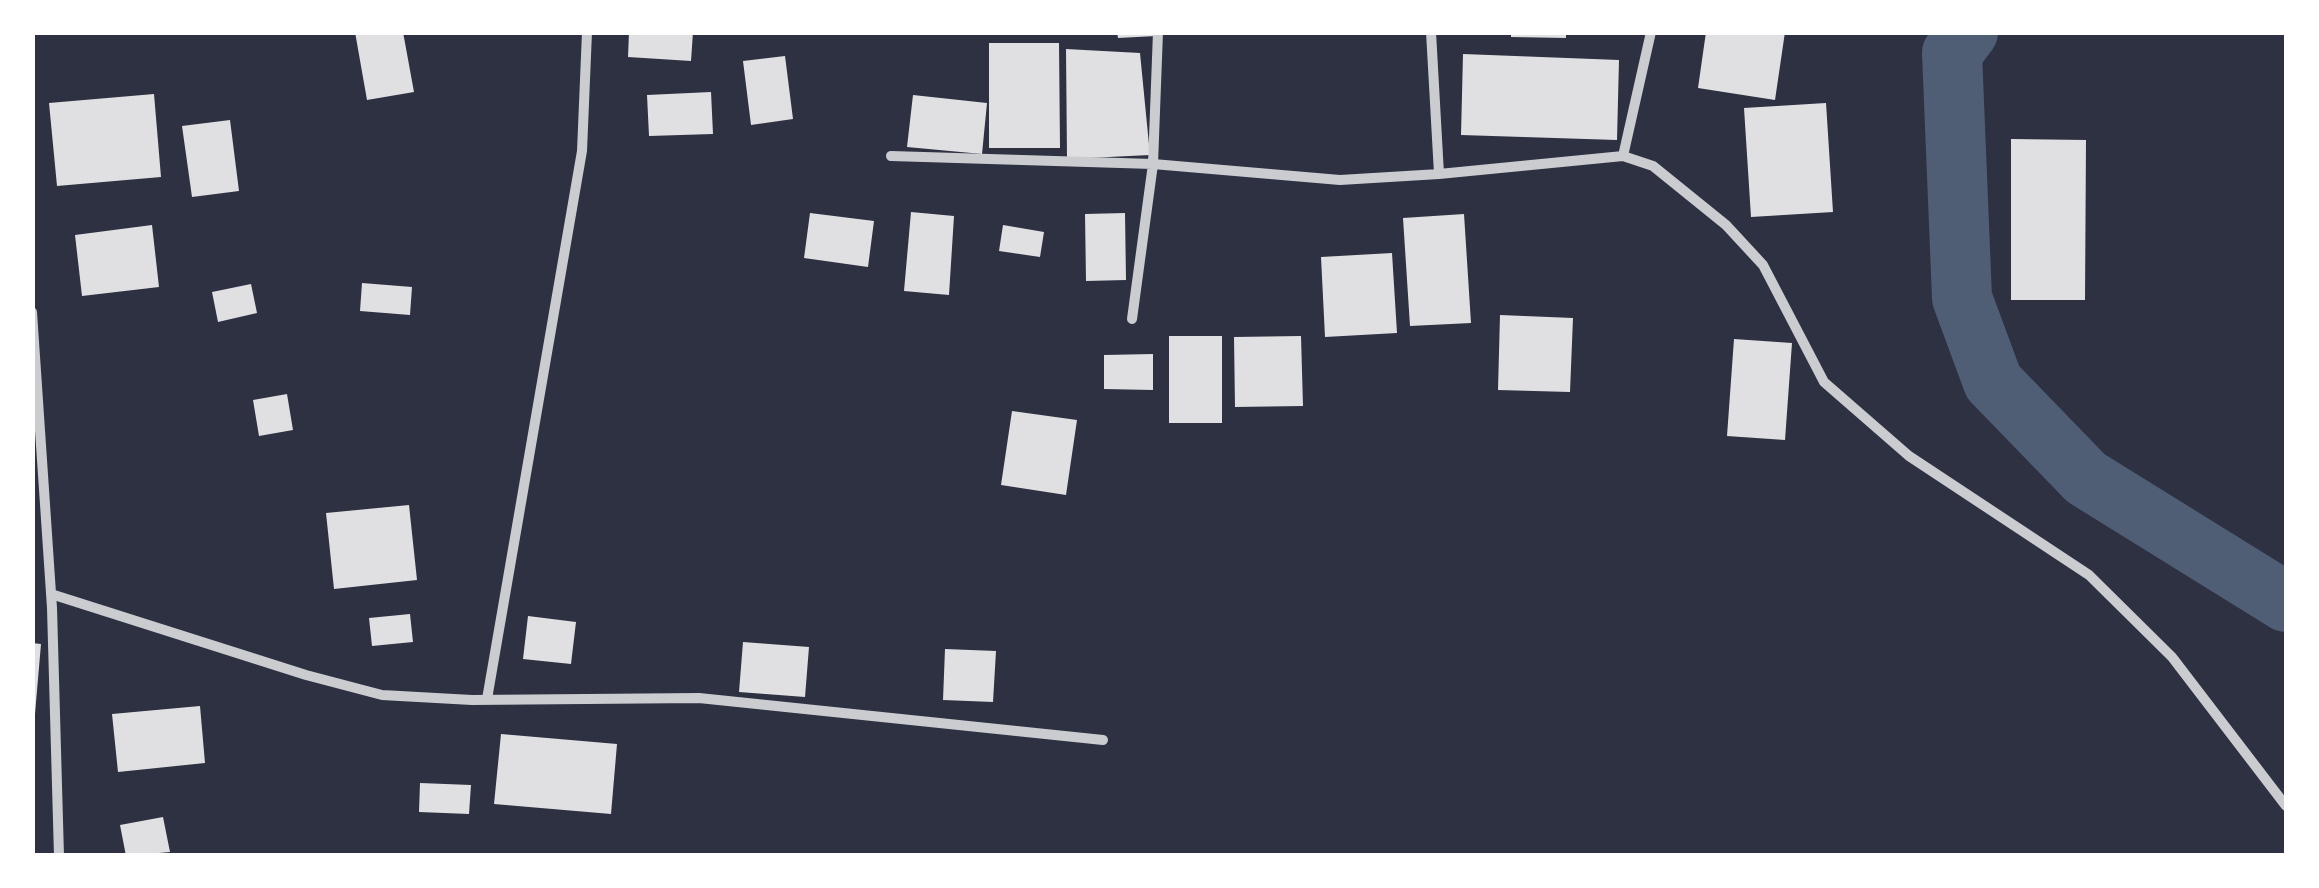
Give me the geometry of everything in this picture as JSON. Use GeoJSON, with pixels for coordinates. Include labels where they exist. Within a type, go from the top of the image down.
{"type":"FeatureCollection","features":[{"type":"Feature","properties":{"kind":"street"},"geometry":{"type":"LineString","coordinates":[[487,699],[582,152],[588,32]]}},
{"type":"Feature","properties":{"kind":"street"},"geometry":{"type":"LineString","coordinates":[[1132,319],[1153,164],[1158,32]]}},
{"type":"Feature","properties":{"kind":"street"},"geometry":{"type":"LineString","coordinates":[[1431,32],[1439,174]]}},
{"type":"Feature","properties":{"kind":"street"},"geometry":{"type":"LineString","coordinates":[[1623,156],[1650,32]]}},
{"type":"Feature","properties":{"kind":"street"},"geometry":{"type":"LineString","coordinates":[[890,156],[1153,164],[1340,180],[1623,156],[1653,166],[1726,225],[1764,265],[1824,382],[1909,456],[2089,575],[2172,657],[2286,806]]}},
{"type":"Feature","properties":{"kind":"street"},"geometry":{"type":"LineString","coordinates":[[33,313],[51,594],[59,856]]}},
{"type":"Feature","properties":{"kind":"street"},"geometry":{"type":"LineString","coordinates":[[51,594],[306,675],[382,694],[487,699],[699,698],[1103,740]]}},
{"type":"Feature","properties":{"kind":"building"},"geometry":{"type":"Polygon","coordinates":[[[355,32],[403,32],[414,92],[367,100],[355,32]]]}},
{"type":"Feature","properties":{"kind":"building"},"geometry":{"type":"Polygon","coordinates":[[[629,32],[693,32],[691,61],[628,57],[629,32]]]}},
{"type":"Feature","properties":{"kind":"building"},"geometry":{"type":"Polygon","coordinates":[[[1117,32],[1156,32],[1156,36],[1118,38],[1117,32]]]}},
{"type":"Feature","properties":{"kind":"building"},"geometry":{"type":"Polygon","coordinates":[[[1511,32],[1566,32],[1566,38],[1511,37],[1511,32]]]}},
{"type":"Feature","properties":{"kind":"building"},"geometry":{"type":"Polygon","coordinates":[[[1706,32],[1785,32],[1775,100],[1698,88],[1706,32]]]}},
{"type":"Feature","properties":{"kind":"building"},"geometry":{"type":"Polygon","coordinates":[[[989,43],[1059,43],[1060,148],[989,148],[989,43]]]}},
{"type":"Feature","properties":{"kind":"building"},"geometry":{"type":"Polygon","coordinates":[[[1066,49],[1140,53],[1150,155],[1067,159],[1066,49]]]}},
{"type":"Feature","properties":{"kind":"building"},"geometry":{"type":"Polygon","coordinates":[[[1463,54],[1619,60],[1617,140],[1461,135],[1463,54]]]}},
{"type":"Feature","properties":{"kind":"building"},"geometry":{"type":"Polygon","coordinates":[[[785,56],[793,119],[751,125],[743,61],[785,56]]]}},
{"type":"Feature","properties":{"kind":"building"},"geometry":{"type":"Polygon","coordinates":[[[711,92],[713,134],[649,136],[647,95],[711,92]]]}},
{"type":"Feature","properties":{"kind":"building"},"geometry":{"type":"Polygon","coordinates":[[[154,94],[161,177],[57,186],[49,103],[154,94]]]}},
{"type":"Feature","properties":{"kind":"building"},"geometry":{"type":"Polygon","coordinates":[[[913,95],[987,103],[982,154],[907,147],[913,95]]]}},
{"type":"Feature","properties":{"kind":"building"},"geometry":{"type":"Polygon","coordinates":[[[1826,103],[1833,212],[1751,217],[1744,108],[1826,103]]]}},
{"type":"Feature","properties":{"kind":"building"},"geometry":{"type":"Polygon","coordinates":[[[230,120],[239,191],[192,197],[182,126],[230,120]]]}},
{"type":"Feature","properties":{"kind":"building"},"geometry":{"type":"Polygon","coordinates":[[[2011,139],[2086,140],[2085,300],[2011,300],[2011,139]]]}},
{"type":"Feature","properties":{"kind":"building"},"geometry":{"type":"Polygon","coordinates":[[[911,212],[954,216],[949,295],[904,291],[911,212]]]}},
{"type":"Feature","properties":{"kind":"building"},"geometry":{"type":"Polygon","coordinates":[[[810,213],[874,221],[868,267],[804,258],[810,213]]]}},
{"type":"Feature","properties":{"kind":"building"},"geometry":{"type":"Polygon","coordinates":[[[1125,213],[1126,280],[1086,281],[1085,214],[1125,213]]]}},
{"type":"Feature","properties":{"kind":"building"},"geometry":{"type":"Polygon","coordinates":[[[1464,214],[1471,323],[1410,326],[1403,218],[1464,214]]]}},
{"type":"Feature","properties":{"kind":"building"},"geometry":{"type":"Polygon","coordinates":[[[152,225],[159,287],[82,296],[75,235],[152,225]]]}},
{"type":"Feature","properties":{"kind":"building"},"geometry":{"type":"Polygon","coordinates":[[[1003,225],[1044,232],[1040,257],[999,251],[1003,225]]]}},
{"type":"Feature","properties":{"kind":"building"},"geometry":{"type":"Polygon","coordinates":[[[1392,253],[1397,333],[1325,337],[1321,257],[1392,253]]]}},
{"type":"Feature","properties":{"kind":"building"},"geometry":{"type":"Polygon","coordinates":[[[362,283],[412,287],[410,315],[360,311],[362,283]]]}},
{"type":"Feature","properties":{"kind":"building"},"geometry":{"type":"Polygon","coordinates":[[[251,284],[257,313],[218,322],[212,292],[251,284]]]}},
{"type":"Feature","properties":{"kind":"building"},"geometry":{"type":"Polygon","coordinates":[[[1500,315],[1573,318],[1570,392],[1498,390],[1500,315]]]}},
{"type":"Feature","properties":{"kind":"building"},"geometry":{"type":"Polygon","coordinates":[[[1169,336],[1222,336],[1222,423],[1169,423],[1169,336]]]}},
{"type":"Feature","properties":{"kind":"building"},"geometry":{"type":"Polygon","coordinates":[[[1301,336],[1303,406],[1235,407],[1234,337],[1301,336]]]}},
{"type":"Feature","properties":{"kind":"building"},"geometry":{"type":"Polygon","coordinates":[[[1734,339],[1792,343],[1785,440],[1727,436],[1734,339]]]}},
{"type":"Feature","properties":{"kind":"building"},"geometry":{"type":"Polygon","coordinates":[[[1153,354],[1153,390],[1104,389],[1104,355],[1153,354]]]}},
{"type":"Feature","properties":{"kind":"building"},"geometry":{"type":"Polygon","coordinates":[[[287,394],[293,430],[259,436],[253,400],[287,394]]]}},
{"type":"Feature","properties":{"kind":"building"},"geometry":{"type":"Polygon","coordinates":[[[1012,411],[1077,420],[1066,495],[1001,485],[1012,411]]]}},
{"type":"Feature","properties":{"kind":"building"},"geometry":{"type":"Polygon","coordinates":[[[409,505],[417,580],[334,589],[326,513],[409,505]]]}},
{"type":"Feature","properties":{"kind":"building"},"geometry":{"type":"Polygon","coordinates":[[[410,614],[413,642],[372,646],[369,618],[410,614]]]}},
{"type":"Feature","properties":{"kind":"building"},"geometry":{"type":"Polygon","coordinates":[[[528,616],[576,622],[571,664],[523,659],[528,616]]]}},
{"type":"Feature","properties":{"kind":"building"},"geometry":{"type":"Polygon","coordinates":[[[743,642],[809,647],[805,697],[739,692],[743,642]]]}},
{"type":"Feature","properties":{"kind":"building"},"geometry":{"type":"Polygon","coordinates":[[[32,643],[41,644],[35,714],[32,713],[32,643]]]}},
{"type":"Feature","properties":{"kind":"building"},"geometry":{"type":"Polygon","coordinates":[[[945,649],[996,651],[993,702],[943,700],[945,649]]]}},
{"type":"Feature","properties":{"kind":"building"},"geometry":{"type":"Polygon","coordinates":[[[200,706],[205,763],[118,772],[112,714],[200,706]]]}},
{"type":"Feature","properties":{"kind":"building"},"geometry":{"type":"Polygon","coordinates":[[[501,734],[617,744],[611,814],[494,804],[501,734]]]}},
{"type":"Feature","properties":{"kind":"building"},"geometry":{"type":"Polygon","coordinates":[[[420,783],[471,785],[469,814],[419,812],[420,783]]]}},
{"type":"Feature","properties":{"kind":"building"},"geometry":{"type":"Polygon","coordinates":[[[163,817],[170,852],[126,856],[120,825],[163,817]]]}},
{"type":"Feature","properties":{"kind":"waterway"},"geometry":{"type":"LineString","coordinates":[[1968,32],[1952,53],[1962,298],[1993,382],[2086,478],[2286,602]]}}]}
